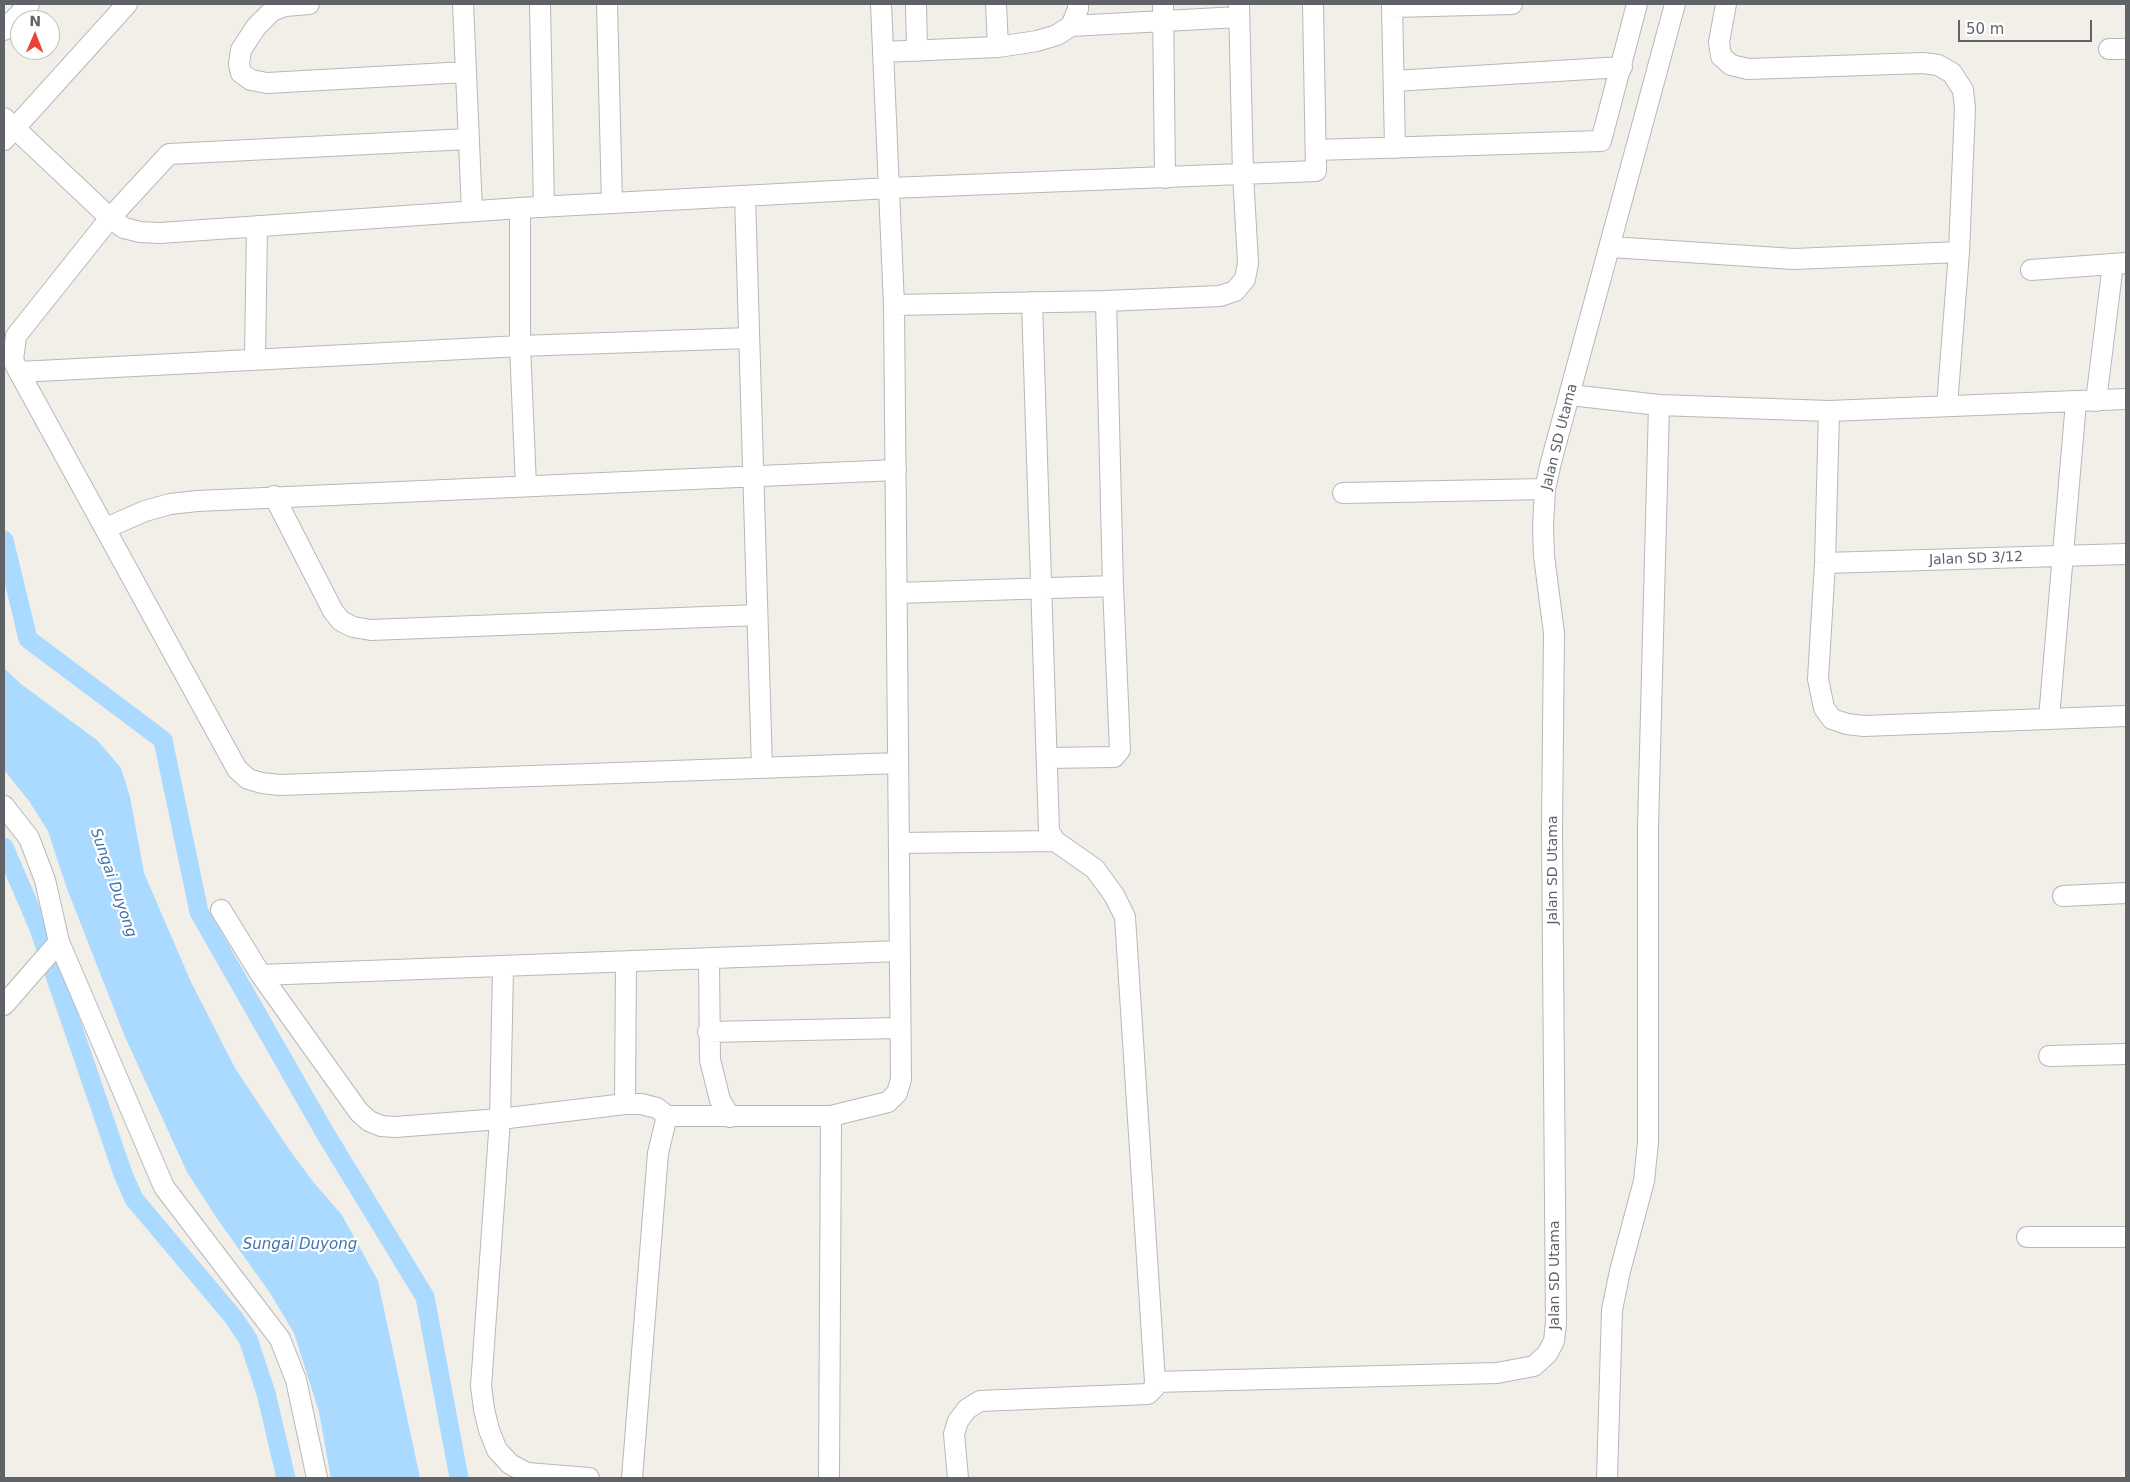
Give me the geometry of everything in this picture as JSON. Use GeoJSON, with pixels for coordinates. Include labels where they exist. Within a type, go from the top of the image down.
{"type":"FeatureCollection","features":[{"type":"Feature","properties":{"kind":"street"},"geometry":{"type":"LineString","coordinates":[[4,30],[29,4]]}},
{"type":"Feature","properties":{"kind":"street"},"geometry":{"type":"LineString","coordinates":[[127,4],[8,129],[124,228],[140,232],[160,233],[520,208],[890,188],[1316,171],[1313,4]]}},
{"type":"Feature","properties":{"kind":"street"},"geometry":{"type":"LineString","coordinates":[[309,4],[285,6],[272,11],[256,27],[241,50],[239,64],[241,73],[251,80],[267,83],[466,72]]}},
{"type":"Feature","properties":{"kind":"street"},"geometry":{"type":"LineString","coordinates":[[463,4],[472,211]]}},
{"type":"Feature","properties":{"kind":"street"},"geometry":{"type":"LineString","coordinates":[[540,4],[544,207]]}},
{"type":"Feature","properties":{"kind":"street"},"geometry":{"type":"LineString","coordinates":[[607,4],[612,203]]}},
{"type":"Feature","properties":{"kind":"street"},"geometry":{"type":"LineString","coordinates":[[221,910],[261,974],[359,1112],[369,1121],[381,1126],[500,1119],[625,1104],[641,1104],[657,1108],[667,1116],[831,1116],[888,1102],[897,1093],[901,1079],[894,305],[881,4]]}},
{"type":"Feature","properties":{"kind":"street"},"geometry":{"type":"LineString","coordinates":[[916,4],[917,50]]}},
{"type":"Feature","properties":{"kind":"street"},"geometry":{"type":"LineString","coordinates":[[996,4],[998,47]]}},
{"type":"Feature","properties":{"kind":"street"},"geometry":{"type":"LineString","coordinates":[[1071,26],[1078,4]]}},
{"type":"Feature","properties":{"kind":"street"},"geometry":{"type":"LineString","coordinates":[[1395,148],[1392,5],[1512,4]]}},
{"type":"Feature","properties":{"kind":"street"},"geometry":{"type":"LineString","coordinates":[[1316,150],[1601,142],[1637,4]]}},
{"type":"Feature","properties":{"kind":"street","name":"Jalan SD Utama"},"geometry":{"type":"LineString","coordinates":[[1155,1382],[1497,1373],[1534,1366],[1547,1354],[1554,1341],[1556,1313],[1552,830],[1554,633],[1544,556],[1545,489],[1675,4]]}},
{"type":"Feature","properties":{"kind":"street"},"geometry":{"type":"LineString","coordinates":[[1726,4],[1719,42],[1722,56],[1732,65],[1748,69],[1923,63],[1938,65],[1952,73],[1963,90],[1965,108],[1948,406]]}},
{"type":"Feature","properties":{"kind":"street"},"geometry":{"type":"LineString","coordinates":[[883,52],[998,47],[1057,36],[1071,26],[1163,12],[1239,10],[1243,174],[1248,263],[1245,279],[1235,291],[1220,296],[1106,301],[894,305]]}},
{"type":"Feature","properties":{"kind":"street"},"geometry":{"type":"LineString","coordinates":[[1163,12],[1165,178]]}},
{"type":"Feature","properties":{"kind":"street"},"geometry":{"type":"LineString","coordinates":[[1394,81],[1622,67]]}},
{"type":"Feature","properties":{"kind":"street"},"geometry":{"type":"LineString","coordinates":[[468,139],[169,154],[110,218],[16,336],[13,360],[19,372],[229,756],[248,779],[280,785],[898,763]]}},
{"type":"Feature","properties":{"kind":"street"},"geometry":{"type":"LineString","coordinates":[[744,196],[762,768]]}},
{"type":"Feature","properties":{"kind":"street"},"geometry":{"type":"LineString","coordinates":[[520,208],[520,346],[526,486]]}},
{"type":"Feature","properties":{"kind":"street"},"geometry":{"type":"LineString","coordinates":[[255,358],[257,226]]}},
{"type":"Feature","properties":{"kind":"street"},"geometry":{"type":"LineString","coordinates":[[1611,247],[1794,259],[1958,252]]}},
{"type":"Feature","properties":{"kind":"street"},"geometry":{"type":"LineString","coordinates":[[2031,270],[2120,263],[2086,402],[2063,556],[2049,718]]}},
{"type":"Feature","properties":{"kind":"street"},"geometry":{"type":"LineString","coordinates":[[1047,758],[1114,757],[1120,750],[1113,586],[1106,301]]}},
{"type":"Feature","properties":{"kind":"street"},"geometry":{"type":"LineString","coordinates":[[958,1478],[954,1434],[958,1421],[967,1408],[980,1401],[1148,1394],[1154,1388],[1155,1382],[1125,917],[1114,895],[1095,869],[1055,841],[1049,831],[1032,302]]}},
{"type":"Feature","properties":{"kind":"street"},"geometry":{"type":"LineString","coordinates":[[19,372],[255,358],[749,338]]}},
{"type":"Feature","properties":{"kind":"street"},"geometry":{"type":"LineString","coordinates":[[1570,394],[1659,405],[1829,411],[2126,400]]}},
{"type":"Feature","properties":{"kind":"street"},"geometry":{"type":"LineString","coordinates":[[1607,1478],[1612,1310],[1644,1181],[1648,1142],[1648,828],[1659,405]]}},
{"type":"Feature","properties":{"kind":"street"},"geometry":{"type":"LineString","coordinates":[[1829,411],[1825,563],[1818,679],[1824,708],[1832,719],[1847,724],[1864,726],[2126,716]]}},
{"type":"Feature","properties":{"kind":"street"},"geometry":{"type":"LineString","coordinates":[[106,528],[145,511],[170,504],[274,496],[896,470]]}},
{"type":"Feature","properties":{"kind":"street"},"geometry":{"type":"LineString","coordinates":[[1343,493],[1545,489]]}},
{"type":"Feature","properties":{"kind":"street"},"geometry":{"type":"LineString","coordinates":[[274,496],[333,611],[341,621],[354,627],[371,630],[757,615]]}},
{"type":"Feature","properties":{"kind":"street","name":"Jalan SD 3/12"},"geometry":{"type":"LineString","coordinates":[[1825,563],[2126,554]]}},
{"type":"Feature","properties":{"kind":"street"},"geometry":{"type":"LineString","coordinates":[[897,593],[1113,586]]}},
{"type":"Feature","properties":{"kind":"street"},"geometry":{"type":"LineString","coordinates":[[4,806],[29,838],[45,880],[55,947],[164,1187],[280,1339],[296,1380],[317,1478]]}},
{"type":"Feature","properties":{"kind":"street"},"geometry":{"type":"LineString","coordinates":[[899,842],[1055,841]]}},
{"type":"Feature","properties":{"kind":"street"},"geometry":{"type":"LineString","coordinates":[[2063,896],[2126,893]]}},
{"type":"Feature","properties":{"kind":"street"},"geometry":{"type":"LineString","coordinates":[[4,1006],[55,947]]}},
{"type":"Feature","properties":{"kind":"street"},"geometry":{"type":"LineString","coordinates":[[261,974],[503,967],[900,951]]}},
{"type":"Feature","properties":{"kind":"street"},"geometry":{"type":"LineString","coordinates":[[708,959],[708,1032],[714,1079],[720,1100],[730,1117]]}},
{"type":"Feature","properties":{"kind":"street"},"geometry":{"type":"LineString","coordinates":[[625,1104],[626,962]]}},
{"type":"Feature","properties":{"kind":"street"},"geometry":{"type":"LineString","coordinates":[[503,967],[500,1119],[481,1386],[484,1409],[488,1430],[497,1450],[510,1464],[528,1473],[589,1478]]}},
{"type":"Feature","properties":{"kind":"street"},"geometry":{"type":"LineString","coordinates":[[708,1032],[900,1028]]}},
{"type":"Feature","properties":{"kind":"street"},"geometry":{"type":"LineString","coordinates":[[2049,1056],[2126,1054]]}},
{"type":"Feature","properties":{"kind":"street"},"geometry":{"type":"LineString","coordinates":[[632,1478],[658,1153],[667,1116]]}},
{"type":"Feature","properties":{"kind":"street"},"geometry":{"type":"LineString","coordinates":[[829,1478],[831,1116]]}},
{"type":"Feature","properties":{"kind":"street"},"geometry":{"type":"LineString","coordinates":[[2027,1237],[2126,1237]]}},
{"type":"Feature","properties":{"kind":"water","name":"Sungai Duyong"},"geometry":{"type":"Polygon","coordinates":[[[4,668],[21,684],[98,741],[121,768],[130,797],[144,873],[191,982],[235,1068],[286,1145],[314,1183],[342,1215],[378,1281],[420,1478],[331,1478],[319,1412],[294,1333],[270,1293],[216,1217],[187,1172],[125,1037],[66,886],[48,831],[29,801],[4,770],[4,668]]]}},
{"type":"Feature","properties":{"kind":"waterway"},"geometry":{"type":"LineString","coordinates":[[4,540],[28,639],[163,740],[199,912],[325,1133],[425,1297],[459,1478]]}},
{"type":"Feature","properties":{"kind":"waterway"},"geometry":{"type":"LineString","coordinates":[[4,847],[38,926],[123,1174],[134,1199],[234,1318],[248,1339],[266,1393],[286,1478]]}}]}
